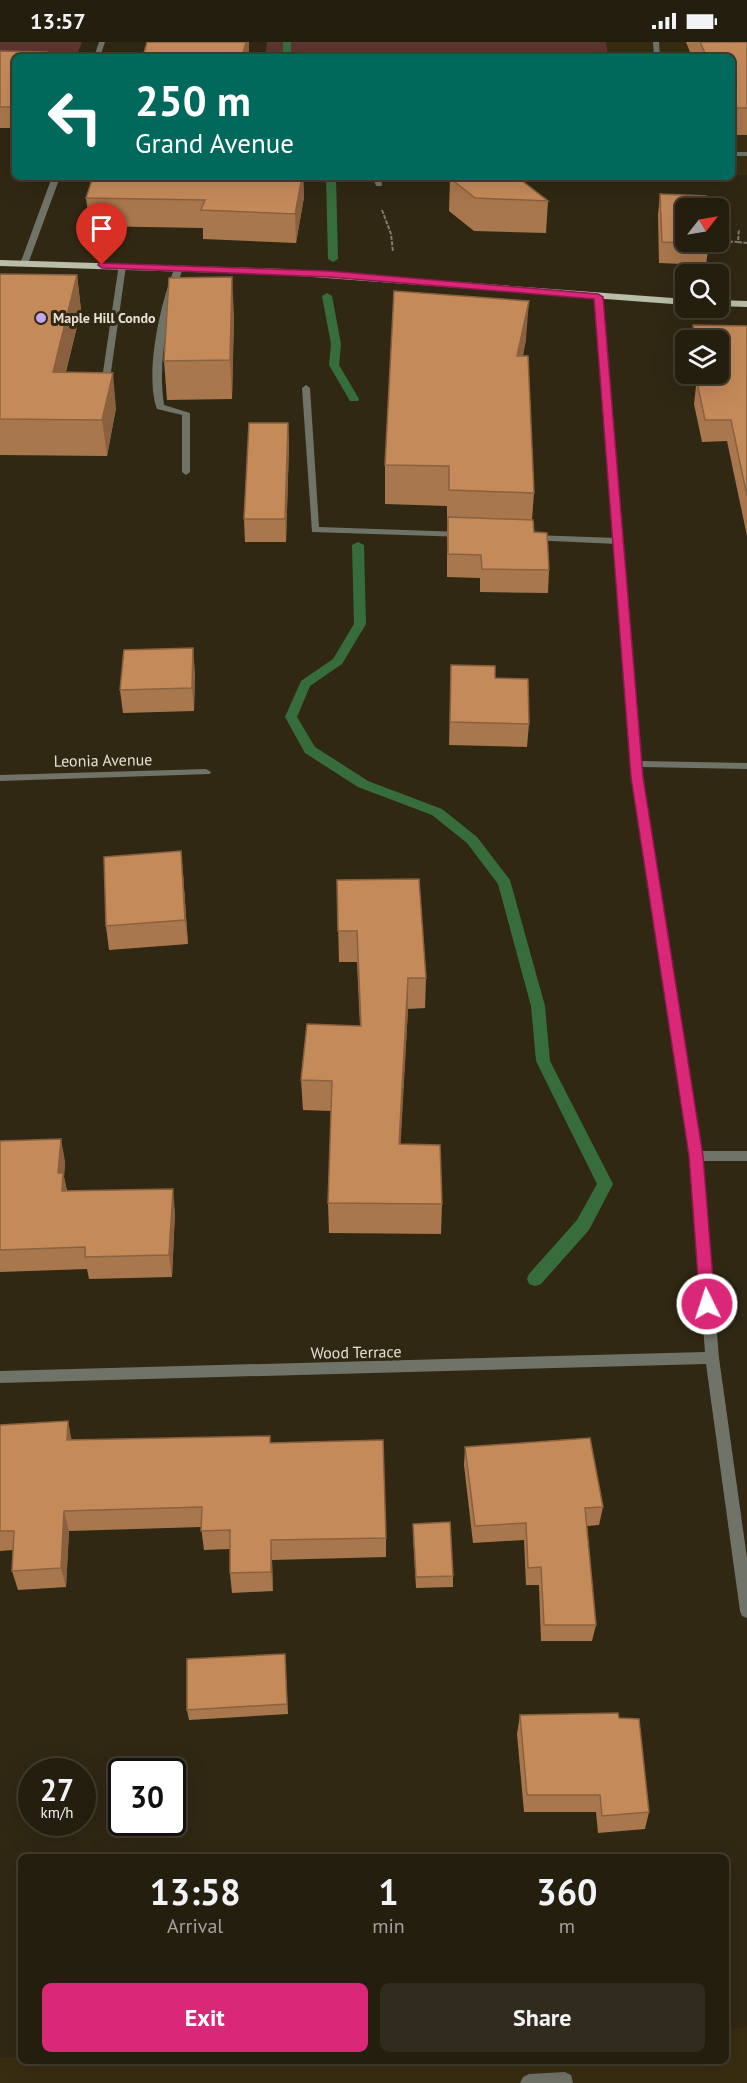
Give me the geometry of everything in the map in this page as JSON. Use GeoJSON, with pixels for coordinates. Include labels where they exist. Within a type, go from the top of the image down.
{"type":"FeatureCollection","features":[{"type":"Feature","properties":{"kind":"main road"},"geometry":{"type":"LineString","coordinates":[[0,263],[179,267],[329,274],[675,301]]}},
{"type":"Feature","properties":{"kind":"main road"},"geometry":{"type":"LineString","coordinates":[[729,303],[747,304]]}},
{"type":"Feature","properties":{"kind":"street"},"geometry":{"type":"LineString","coordinates":[[24,264],[55,180]]}},
{"type":"Feature","properties":{"kind":"street"},"geometry":{"type":"LineString","coordinates":[[107,372],[122,266]]}},
{"type":"Feature","properties":{"kind":"street"},"geometry":{"type":"LineString","coordinates":[[179,267],[165,312],[155,386],[160,407],[186,413],[186,472]]}},
{"type":"Feature","properties":{"kind":"street"},"geometry":{"type":"LineString","coordinates":[[598,297],[637,777],[696,1156],[712,1358],[747,1611]]}},
{"type":"Feature","properties":{"kind":"street"},"geometry":{"type":"LineString","coordinates":[[306,388],[315,530],[478,536]]}},
{"type":"Feature","properties":{"kind":"street"},"geometry":{"type":"LineString","coordinates":[[524,538],[617,541]]}},
{"type":"Feature","properties":{"kind":"street"},"geometry":{"type":"LineString","coordinates":[[637,764],[747,766]]}},
{"type":"Feature","properties":{"kind":"street","name":"Leonia Avenue"},"geometry":{"type":"LineString","coordinates":[[0,777],[207,772]]}},
{"type":"Feature","properties":{"kind":"street"},"geometry":{"type":"LineString","coordinates":[[696,1156],[747,1156]]}},
{"type":"Feature","properties":{"kind":"street","name":"Wood Terrace"},"geometry":{"type":"LineString","coordinates":[[0,1377],[712,1358]]}},
{"type":"Feature","properties":{"kind":"street"},"geometry":{"type":"LineString","coordinates":[[529,2083],[565,2081]]}},
{"type":"Feature","properties":{"kind":"path"},"geometry":{"type":"LineString","coordinates":[[378,181],[380,206],[392,234],[396,280]]}},
{"type":"Feature","properties":{"kind":"path"},"geometry":{"type":"LineString","coordinates":[[738,242],[739,229]]}},
{"type":"Feature","properties":{"kind":"path"},"geometry":{"type":"LineString","coordinates":[[729,242],[747,243]]}},
{"type":"Feature","properties":{"kind":"shaded area"},"geometry":{"type":"Polygon","coordinates":[[[0,42],[82,42],[77,54],[12,54],[12,58],[0,62],[0,42]]]}},
{"type":"Feature","properties":{"kind":"shaded area"},"geometry":{"type":"Polygon","coordinates":[[[267,42],[606,42],[608,54],[265,54],[267,42]]]}},
{"type":"Feature","properties":{"kind":"shaded area"},"geometry":{"type":"Polygon","coordinates":[[[606,42],[747,42],[747,175],[735,175],[735,54],[608,54],[606,42]]]}},
{"type":"Feature","properties":{"kind":"shaded area"},"geometry":{"type":"Polygon","coordinates":[[[747,2027],[747,2083],[0,2083],[0,2058],[18,2057],[18,2064],[729,2064],[729,2028],[747,2027]]]}},
{"type":"Feature","properties":{"kind":"building"},"geometry":{"type":"Polygon","coordinates":[[[147,42],[246,42],[243,54],[144,54],[147,42]]]}},
{"type":"Feature","properties":{"kind":"building"},"geometry":{"type":"Polygon","coordinates":[[[700,42],[747,42],[747,108],[735,108],[735,54],[692,53],[705,53],[700,42]]]}},
{"type":"Feature","properties":{"kind":"building"},"geometry":{"type":"Polygon","coordinates":[[[0,51],[47,52],[46,54],[12,54],[12,107],[0,107],[0,51]]]}},
{"type":"Feature","properties":{"kind":"building"},"geometry":{"type":"Polygon","coordinates":[[[92,180],[301,180],[295,214],[201,210],[205,200],[86,198],[92,180]]]}},
{"type":"Feature","properties":{"kind":"building"},"geometry":{"type":"Polygon","coordinates":[[[452,180],[521,180],[548,201],[475,198],[452,180]]]}},
{"type":"Feature","properties":{"kind":"building"},"geometry":{"type":"Polygon","coordinates":[[[660,194],[706,196],[706,198],[675,198],[675,242],[662,242],[660,194]]]}},
{"type":"Feature","properties":{"kind":"building"},"geometry":{"type":"Polygon","coordinates":[[[0,274],[77,275],[53,372],[113,373],[102,420],[0,419],[0,274]]]}},
{"type":"Feature","properties":{"kind":"building"},"geometry":{"type":"Polygon","coordinates":[[[232,277],[230,360],[164,361],[169,278],[232,277]]]}},
{"type":"Feature","properties":{"kind":"building"},"geometry":{"type":"Polygon","coordinates":[[[394,291],[529,301],[517,356],[528,356],[534,493],[449,490],[449,466],[385,465],[394,291]]]}},
{"type":"Feature","properties":{"kind":"building"},"geometry":{"type":"Polygon","coordinates":[[[693,325],[747,326],[747,496],[731,420],[705,420],[697,384],[729,384],[729,330],[694,330],[693,325]]]}},
{"type":"Feature","properties":{"kind":"building"},"geometry":{"type":"Polygon","coordinates":[[[249,423],[288,423],[285,519],[244,519],[249,423]]]}},
{"type":"Feature","properties":{"kind":"building"},"geometry":{"type":"Polygon","coordinates":[[[448,517],[533,520],[534,532],[547,533],[549,570],[482,569],[481,555],[448,554],[448,517]]]}},
{"type":"Feature","properties":{"kind":"building"},"geometry":{"type":"Polygon","coordinates":[[[193,648],[192,688],[120,690],[124,650],[193,648]]]}},
{"type":"Feature","properties":{"kind":"building"},"geometry":{"type":"Polygon","coordinates":[[[451,665],[495,666],[495,678],[528,679],[529,724],[450,722],[451,665]]]}},
{"type":"Feature","properties":{"kind":"building"},"geometry":{"type":"Polygon","coordinates":[[[181,851],[185,920],[106,926],[104,857],[181,851]]]}},
{"type":"Feature","properties":{"kind":"building"},"geometry":{"type":"Polygon","coordinates":[[[419,879],[426,978],[408,978],[399,1144],[440,1145],[442,1204],[328,1203],[332,1081],[301,1080],[307,1024],[361,1026],[357,931],[338,931],[337,880],[419,879]]]}},
{"type":"Feature","properties":{"kind":"building"},"geometry":{"type":"Polygon","coordinates":[[[61,1139],[58,1173],[63,1173],[62,1191],[173,1189],[169,1255],[85,1257],[85,1247],[0,1250],[0,1141],[61,1139]]]}},
{"type":"Feature","properties":{"kind":"building"},"geometry":{"type":"Polygon","coordinates":[[[68,1421],[67,1440],[270,1436],[270,1443],[383,1440],[386,1538],[271,1540],[271,1572],[230,1573],[230,1530],[201,1531],[202,1507],[64,1511],[61,1568],[12,1571],[14,1531],[0,1531],[0,1425],[68,1421]]]}},
{"type":"Feature","properties":{"kind":"building"},"geometry":{"type":"Polygon","coordinates":[[[590,1438],[603,1507],[585,1508],[596,1625],[544,1625],[541,1567],[528,1568],[526,1523],[475,1526],[465,1447],[590,1438]]]}},
{"type":"Feature","properties":{"kind":"building"},"geometry":{"type":"Polygon","coordinates":[[[450,1522],[453,1576],[416,1577],[413,1524],[450,1522]]]}},
{"type":"Feature","properties":{"kind":"building"},"geometry":{"type":"Polygon","coordinates":[[[285,1654],[287,1704],[187,1710],[187,1659],[285,1654]]]}},
{"type":"Feature","properties":{"kind":"building"},"geometry":{"type":"Polygon","coordinates":[[[618,1713],[619,1718],[639,1719],[649,1812],[602,1816],[600,1795],[527,1795],[520,1715],[618,1713]]]}},
{"type":"Feature","properties":{"kind":"waterway"},"geometry":{"type":"LineString","coordinates":[[287,42],[287,54]]}},
{"type":"Feature","properties":{"kind":"waterway"},"geometry":{"type":"LineString","coordinates":[[331,180],[333,259]]}},
{"type":"Feature","properties":{"kind":"waterway"},"geometry":{"type":"LineString","coordinates":[[327,296],[336,344],[334,365],[354,399]]}},
{"type":"Feature","properties":{"kind":"waterway"},"geometry":{"type":"LineString","coordinates":[[358,545],[360,624],[338,661],[305,684],[291,717],[310,750],[363,784],[437,812],[472,840],[505,883],[538,1006],[543,1061],[605,1184],[583,1225],[535,1279]]}},
{"type":"Feature","properties":{"kind":"place","name":"Maple Hill Condo"},"geometry":{"type":"Point","coordinates":[41,318]}},
{"type":"Feature","properties":{"kind":"route"},"geometry":{"type":"LineString","coordinates":[[102,265],[329,274],[598,297],[637,777],[696,1156],[707,1304]]}}]}
